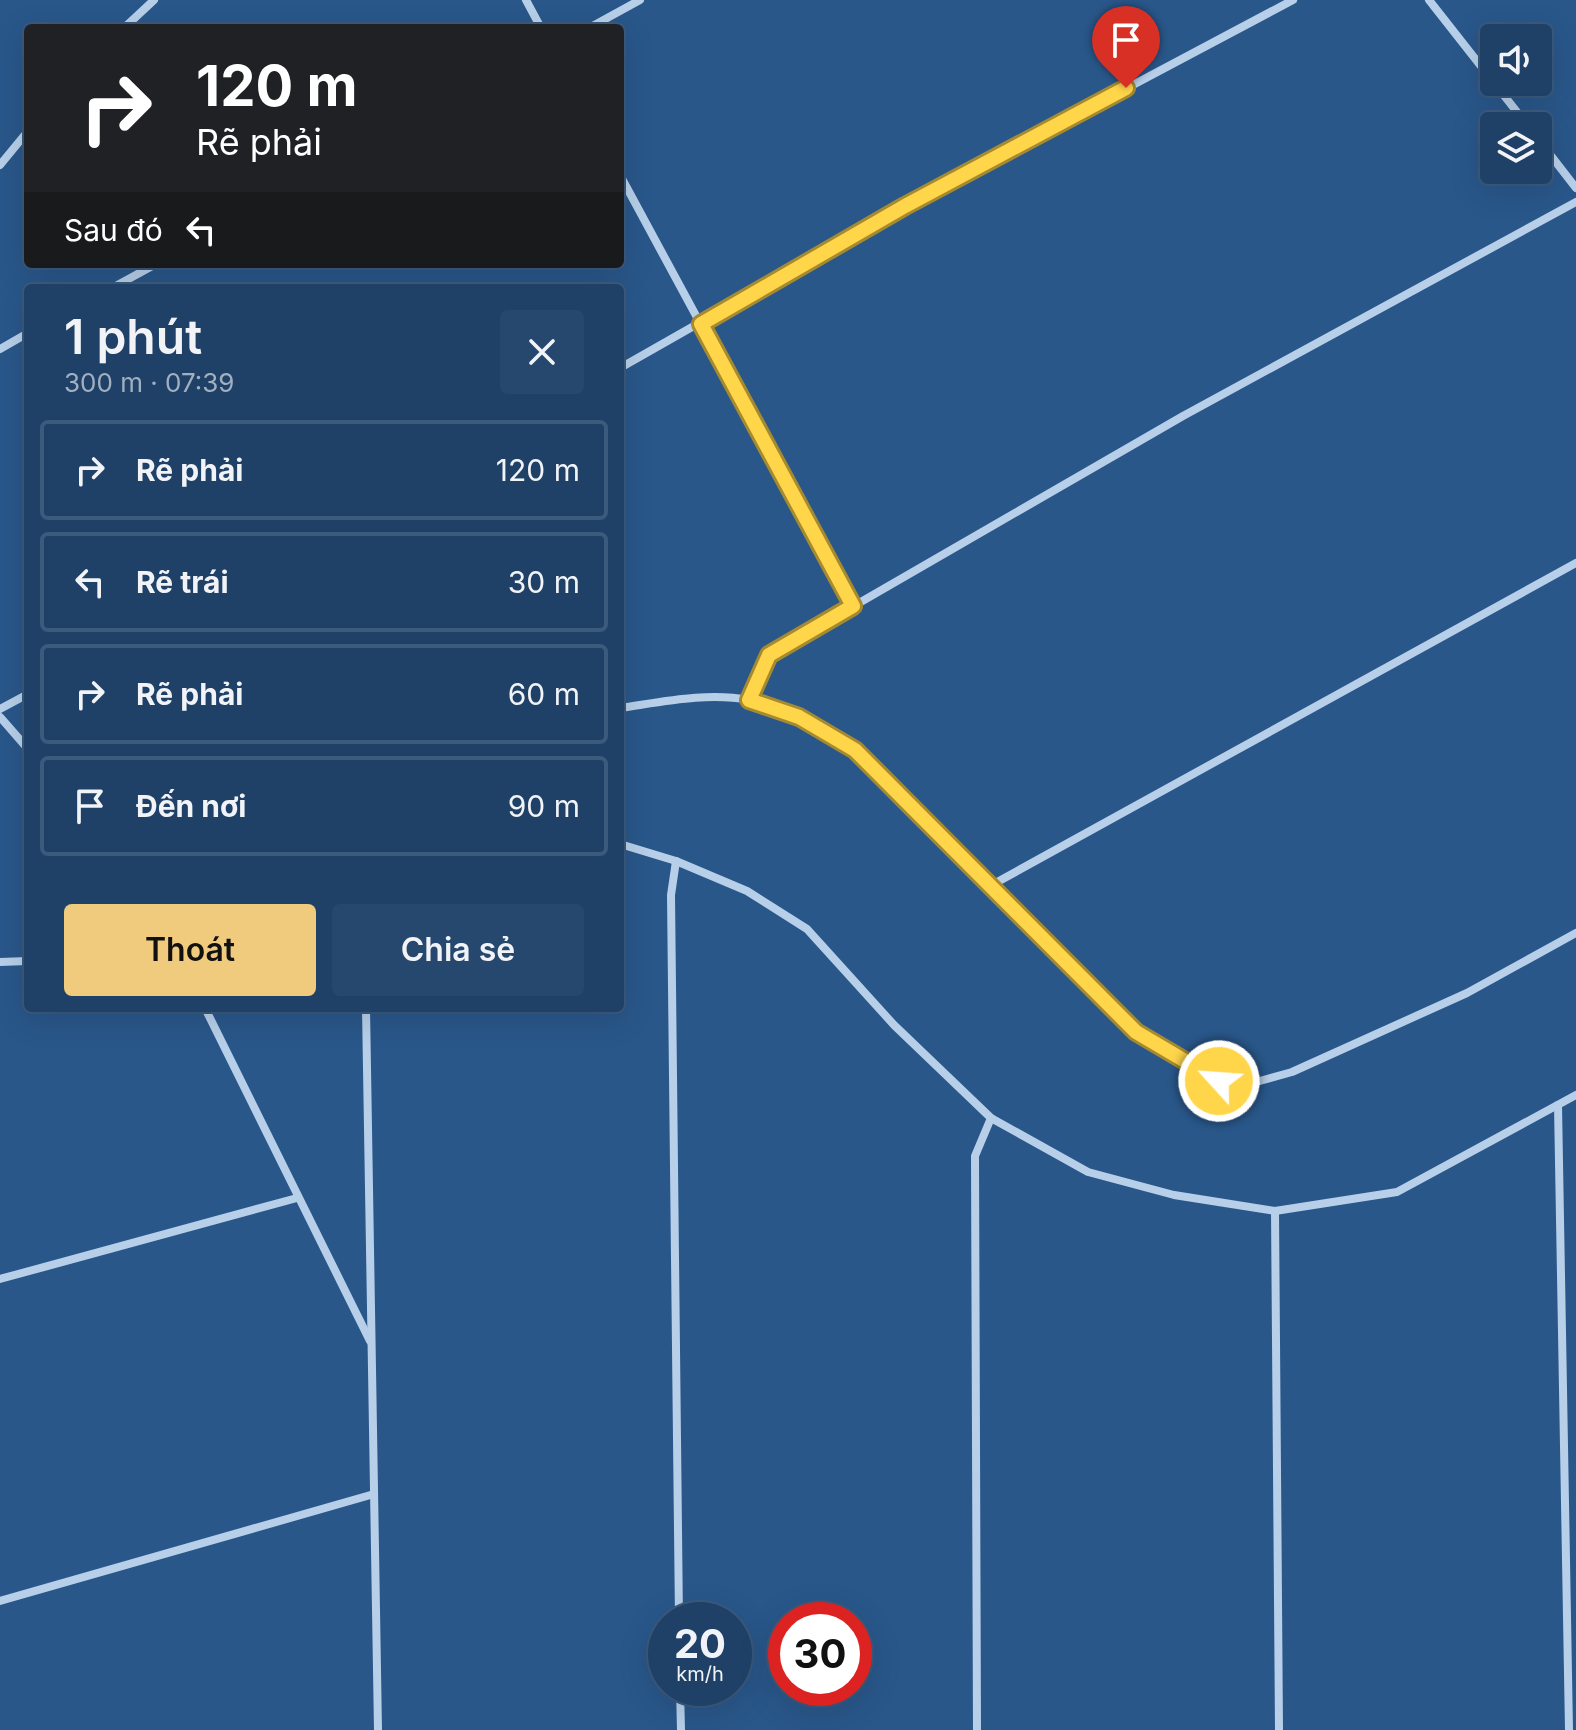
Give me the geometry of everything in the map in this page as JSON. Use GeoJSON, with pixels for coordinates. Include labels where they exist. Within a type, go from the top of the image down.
{"type":"FeatureCollection","features":[{"type":"Feature","properties":{"kind":"street"},"geometry":{"type":"LineString","coordinates":[[128,24],[154,0]]}},
{"type":"Feature","properties":{"kind":"street"},"geometry":{"type":"LineString","coordinates":[[526,0],[539,24]]}},
{"type":"Feature","properties":{"kind":"street"},"geometry":{"type":"LineString","coordinates":[[596,24],[640,0]]}},
{"type":"Feature","properties":{"kind":"street"},"geometry":{"type":"LineString","coordinates":[[624,366],[905,206],[1293,0]]}},
{"type":"Feature","properties":{"kind":"street"},"geometry":{"type":"LineString","coordinates":[[1429,0],[1517,112]]}},
{"type":"Feature","properties":{"kind":"street"},"geometry":{"type":"LineString","coordinates":[[0,165],[24,136]]}},
{"type":"Feature","properties":{"kind":"street"},"geometry":{"type":"LineString","coordinates":[[1552,157],[1576,188]]}},
{"type":"Feature","properties":{"kind":"street"},"geometry":{"type":"LineString","coordinates":[[624,182],[853,606]]}},
{"type":"Feature","properties":{"kind":"street"},"geometry":{"type":"LineString","coordinates":[[749,700],[769,655],[1183,416],[1576,202]]}},
{"type":"Feature","properties":{"kind":"street"},"geometry":{"type":"LineString","coordinates":[[119,284],[149,268]]}},
{"type":"Feature","properties":{"kind":"street"},"geometry":{"type":"LineString","coordinates":[[0,349],[24,335]]}},
{"type":"Feature","properties":{"kind":"street"},"geometry":{"type":"LineString","coordinates":[[990,886],[1576,563]]}},
{"type":"Feature","properties":{"kind":"street"},"geometry":{"type":"LineString","coordinates":[[0,709],[24,696]]}},
{"type":"Feature","properties":{"kind":"street"},"geometry":{"type":"LineString","coordinates":[[624,707],[693,698],[749,700],[799,717],[855,750],[1136,1032],[1219,1081],[1256,1082],[1292,1072],[1467,993],[1576,933]]}},
{"type":"Feature","properties":{"kind":"street"},"geometry":{"type":"LineString","coordinates":[[0,717],[24,744]]}},
{"type":"Feature","properties":{"kind":"street"},"geometry":{"type":"LineString","coordinates":[[624,845],[676,861],[747,891],[807,929],[894,1025],[991,1118],[1088,1172],[1174,1195],[1275,1211],[1397,1192],[1576,1095]]}},
{"type":"Feature","properties":{"kind":"street"},"geometry":{"type":"LineString","coordinates":[[624,852],[638,850]]}},
{"type":"Feature","properties":{"kind":"street"},"geometry":{"type":"LineString","coordinates":[[676,861],[671,895],[679,1602]]}},
{"type":"Feature","properties":{"kind":"street"},"geometry":{"type":"LineString","coordinates":[[0,962],[24,961]]}},
{"type":"Feature","properties":{"kind":"street"},"geometry":{"type":"LineString","coordinates":[[207,1012],[371,1344]]}},
{"type":"Feature","properties":{"kind":"street"},"geometry":{"type":"LineString","coordinates":[[366,1012],[378,1730]]}},
{"type":"Feature","properties":{"kind":"street"},"geometry":{"type":"LineString","coordinates":[[1558,1105],[1569,1730]]}},
{"type":"Feature","properties":{"kind":"street"},"geometry":{"type":"LineString","coordinates":[[977,1730],[975,1156],[991,1118]]}},
{"type":"Feature","properties":{"kind":"street"},"geometry":{"type":"LineString","coordinates":[[0,1279],[297,1198]]}},
{"type":"Feature","properties":{"kind":"street"},"geometry":{"type":"LineString","coordinates":[[1275,1211],[1279,1730]]}},
{"type":"Feature","properties":{"kind":"street"},"geometry":{"type":"LineString","coordinates":[[1566,1467],[1576,1461]]}},
{"type":"Feature","properties":{"kind":"street"},"geometry":{"type":"LineString","coordinates":[[0,1601],[374,1494]]}},
{"type":"Feature","properties":{"kind":"street"},"geometry":{"type":"LineString","coordinates":[[680,1706],[681,1730]]}},
{"type":"Feature","properties":{"kind":"route"},"geometry":{"type":"LineString","coordinates":[[1126,88],[905,206],[701,324],[853,606],[769,655],[749,700],[799,717],[855,750],[1136,1032],[1219,1081]]}}]}
